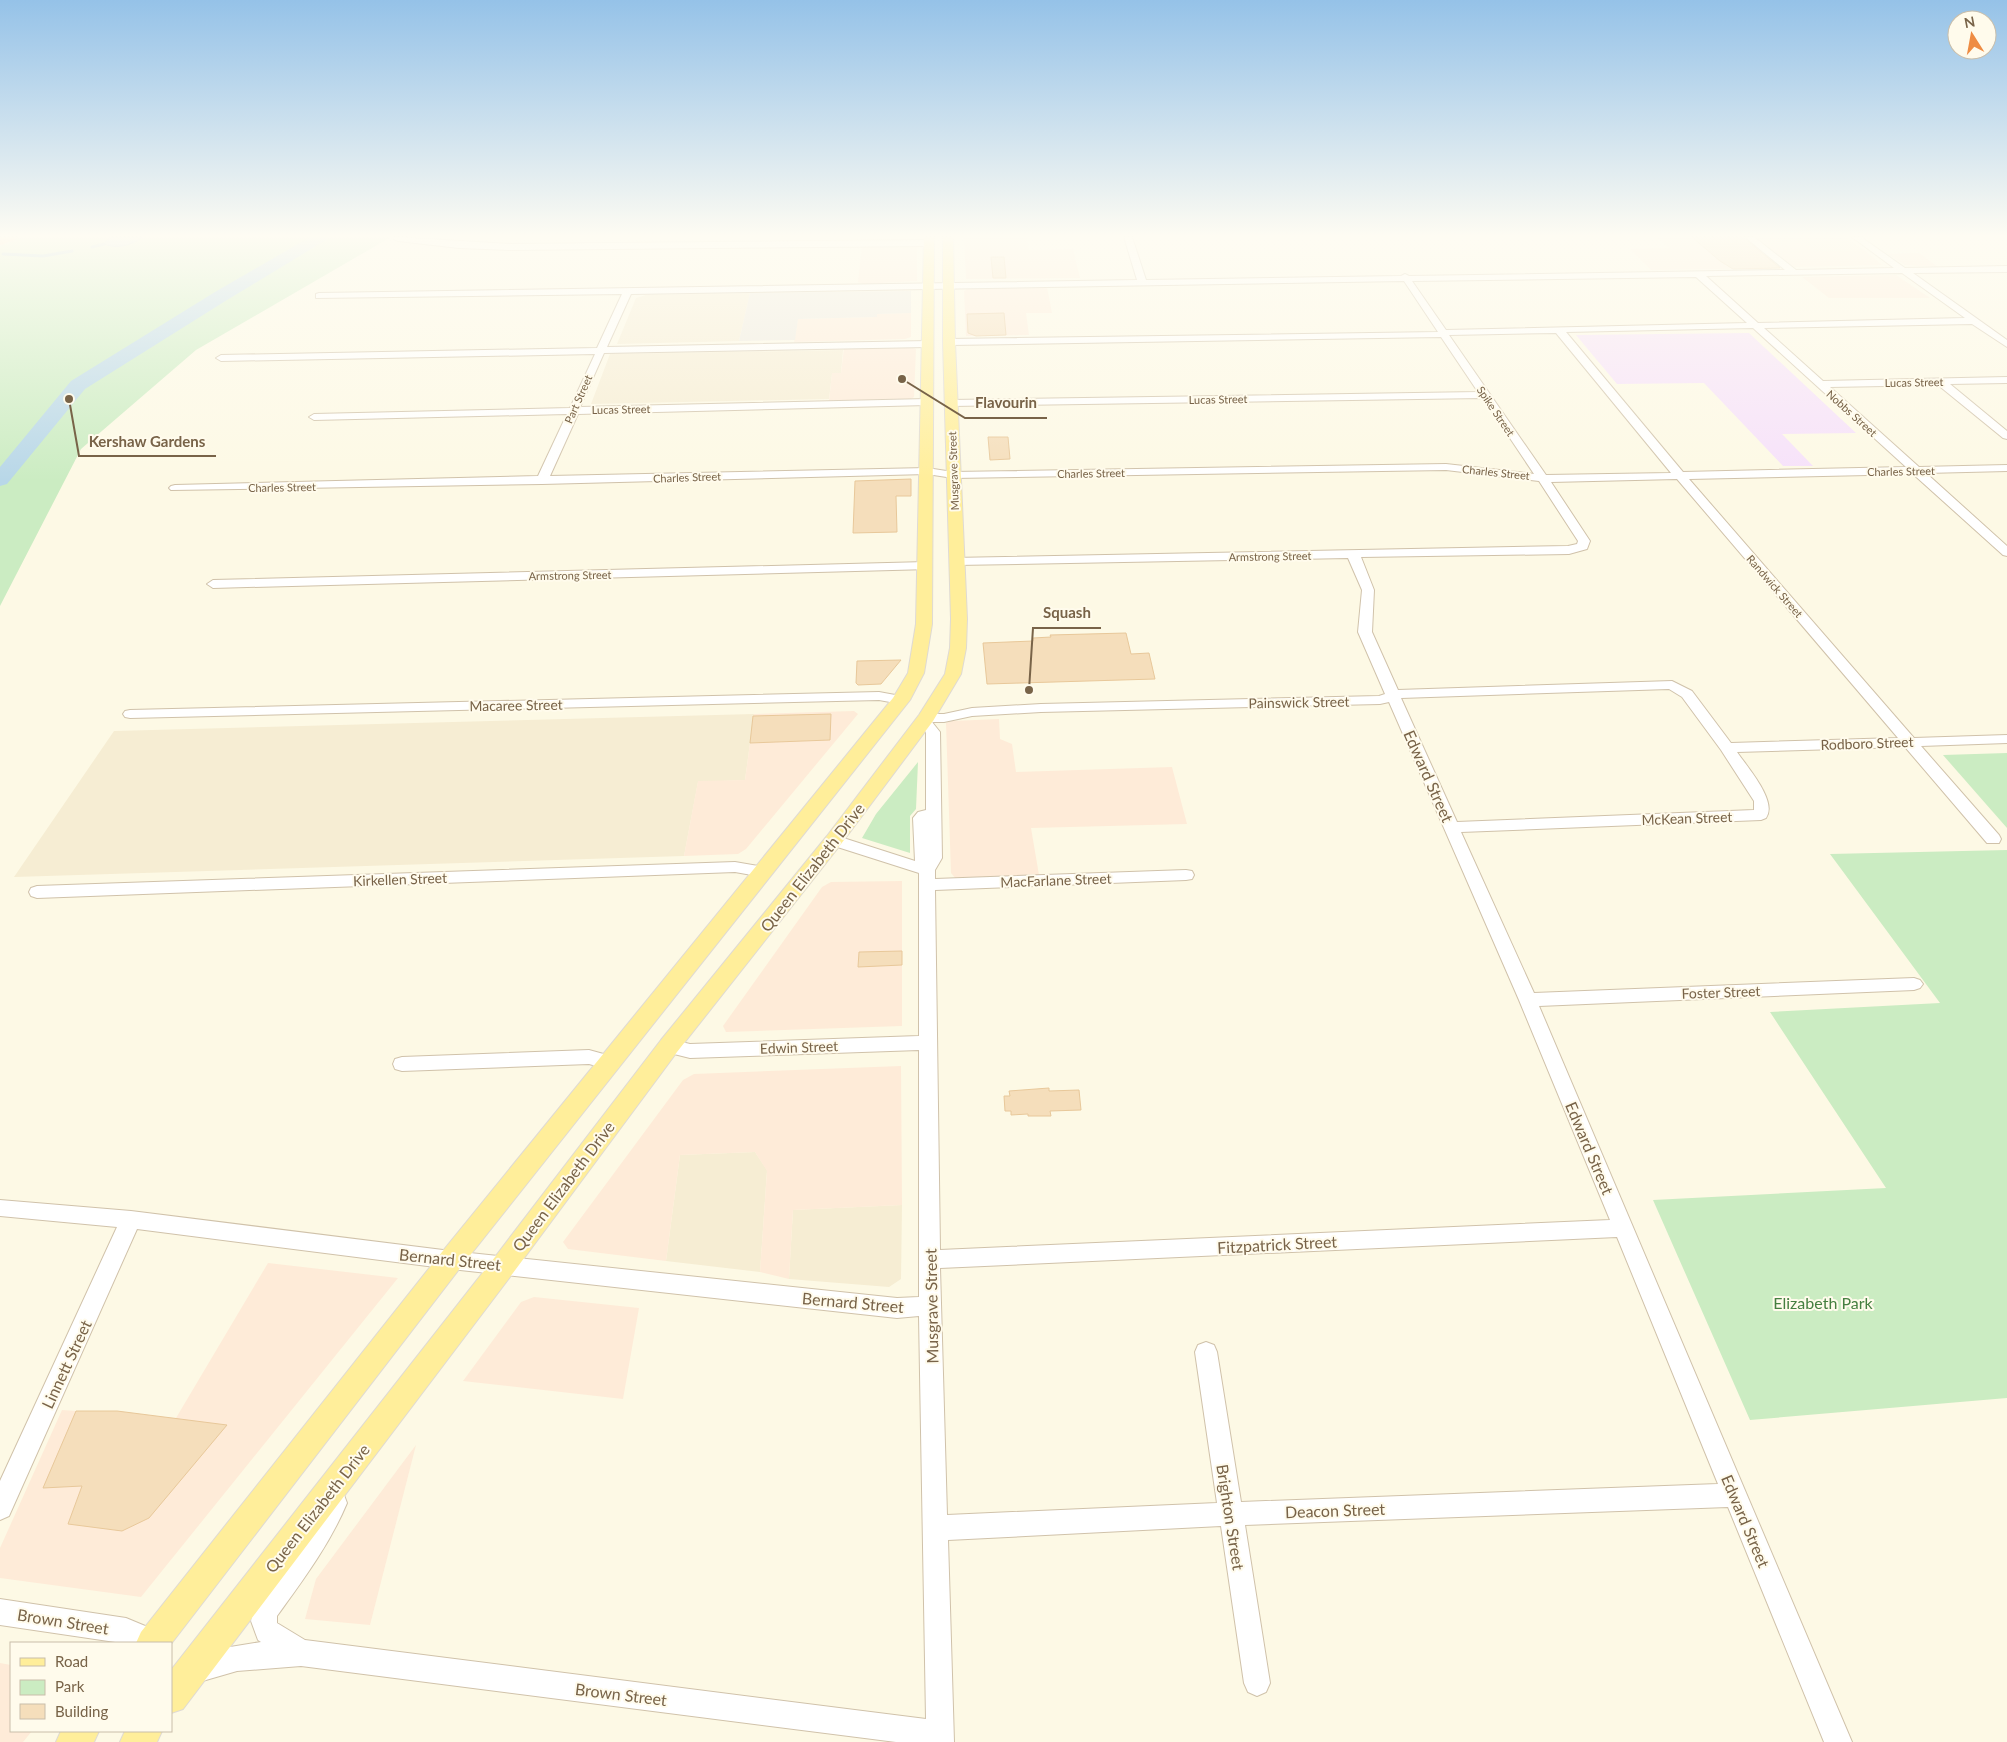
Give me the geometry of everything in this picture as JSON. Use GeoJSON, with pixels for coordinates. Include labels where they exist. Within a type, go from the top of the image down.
{"type":"FeatureCollection","features":[{"type":"Feature","properties":{"kind":"main road","name":"Musgrave Street"},"geometry":{"type":"LineString","coordinates":[[901,700],[916,673],[924,624],[928,318]]}},
{"type":"Feature","properties":{"kind":"main road","name":"Musgrave Street"},"geometry":{"type":"LineString","coordinates":[[949,318],[958,648],[953,674]]}},
{"type":"Feature","properties":{"kind":"main road","name":"Queen Elizabeth Drive"},"geometry":{"type":"LineString","coordinates":[[172,1696],[504,1265],[669,1046],[834,840],[925,719],[953,674]]}},
{"type":"Feature","properties":{"kind":"main road"},"geometry":{"type":"LineString","coordinates":[[153,1642],[451,1260],[901,700]]}},
{"type":"Feature","properties":{"kind":"main road"},"geometry":{"type":"LineString","coordinates":[[137,1742],[145,1732]]}},
{"type":"Feature","properties":{"kind":"street","name":"Part Street"},"geometry":{"type":"LineString","coordinates":[[542,481],[615,318]]}},
{"type":"Feature","properties":{"kind":"street","name":"Spike Street"},"geometry":{"type":"LineString","coordinates":[[1433,318],[1582,536],[1583,546]]}},
{"type":"Feature","properties":{"kind":"street","name":"Nobbs Street"},"geometry":{"type":"LineString","coordinates":[[1747,318],[2007,552]]}},
{"type":"Feature","properties":{"kind":"street"},"geometry":{"type":"LineString","coordinates":[[1970,318],[2007,344]]}},
{"type":"Feature","properties":{"kind":"street"},"geometry":{"type":"LineString","coordinates":[[949,342],[1444,334],[1974,321]]}},
{"type":"Feature","properties":{"kind":"street","name":"Randwick Street"},"geometry":{"type":"LineString","coordinates":[[1559,330],[1680,476],[1993,839]]}},
{"type":"Feature","properties":{"kind":"street"},"geometry":{"type":"LineString","coordinates":[[221,358],[928,344]]}},
{"type":"Feature","properties":{"kind":"street","name":"Lucas Street"},"geometry":{"type":"LineString","coordinates":[[1821,384],[2007,380]]}},
{"type":"Feature","properties":{"kind":"street"},"geometry":{"type":"LineString","coordinates":[[1941,382],[2007,436]]}},
{"type":"Feature","properties":{"kind":"street","name":"Lucas Street"},"geometry":{"type":"LineString","coordinates":[[951,403],[1486,395]]}},
{"type":"Feature","properties":{"kind":"street","name":"Lucas Street"},"geometry":{"type":"LineString","coordinates":[[314,417],[928,402]]}},
{"type":"Feature","properties":{"kind":"street","name":"Charles Street"},"geometry":{"type":"LineString","coordinates":[[175,488],[927,471],[953,475],[1446,467],[1552,479],[2007,468]]}},
{"type":"Feature","properties":{"kind":"street","name":"Armstrong Street"},"geometry":{"type":"LineString","coordinates":[[956,561],[1569,550],[1583,546]]}},
{"type":"Feature","properties":{"kind":"street","name":"Edward Street"},"geometry":{"type":"LineString","coordinates":[[1353,554],[1368,590],[1365,632],[1528,1000],[1838,1742]]}},
{"type":"Feature","properties":{"kind":"street","name":"Armstrong Street"},"geometry":{"type":"LineString","coordinates":[[213,584],[926,566]]}},
{"type":"Feature","properties":{"kind":"street","name":"Painswick Street"},"geometry":{"type":"LineString","coordinates":[[925,719],[944,718],[972,712],[1041,708],[1380,700],[1402,693],[1672,685]]}},
{"type":"Feature","properties":{"kind":"street","name":"McKean Street"},"geometry":{"type":"LineString","coordinates":[[1452,827],[1761,815],[1762,801],[1727,748],[1687,694],[1672,685]]}},
{"type":"Feature","properties":{"kind":"street","name":"Macaree Street"},"geometry":{"type":"LineString","coordinates":[[130,714],[879,696],[901,700]]}},
{"type":"Feature","properties":{"kind":"street","name":"Musgrave Street"},"geometry":{"type":"LineString","coordinates":[[925,719],[933,732],[934,813],[923,815],[921,818],[922,857],[927,878],[930,1306],[940,1738]]}},
{"type":"Feature","properties":{"kind":"street","name":"Rodboro Street"},"geometry":{"type":"LineString","coordinates":[[1727,748],[2007,738]]}},
{"type":"Feature","properties":{"kind":"street"},"geometry":{"type":"LineString","coordinates":[[834,840],[927,878]]}},
{"type":"Feature","properties":{"kind":"street","name":"Kirkellen Street"},"geometry":{"type":"LineString","coordinates":[[36,892],[742,867],[763,872]]}},
{"type":"Feature","properties":{"kind":"street","name":"MacFarlane Street"},"geometry":{"type":"LineString","coordinates":[[927,878],[1186,875]]}},
{"type":"Feature","properties":{"kind":"street","name":"Foster Street"},"geometry":{"type":"LineString","coordinates":[[1528,1000],[1914,984]]}},
{"type":"Feature","properties":{"kind":"street","name":"Edwin Street"},"geometry":{"type":"LineString","coordinates":[[669,1046],[690,1051],[929,1043]]}},
{"type":"Feature","properties":{"kind":"street"},"geometry":{"type":"LineString","coordinates":[[402,1064],[589,1057],[611,1063]]}},
{"type":"Feature","properties":{"kind":"street","name":"Bernard Street"},"geometry":{"type":"LineString","coordinates":[[0,1208],[131,1220],[451,1260],[897,1308],[930,1306]]}},
{"type":"Feature","properties":{"kind":"street","name":"Linnett Street"},"geometry":{"type":"LineString","coordinates":[[0,1508],[131,1220]]}},
{"type":"Feature","properties":{"kind":"street","name":"Fitzpatrick Street"},"geometry":{"type":"LineString","coordinates":[[930,1260],[1624,1228]]}},
{"type":"Feature","properties":{"kind":"street","name":"Brighton Street"},"geometry":{"type":"LineString","coordinates":[[1206,1352],[1257,1682]]}},
{"type":"Feature","properties":{"kind":"street","name":"Brown Street"},"geometry":{"type":"LineString","coordinates":[[301,1653],[267,1632],[264,1621],[265,1612],[310,1548],[375,1432]]}},
{"type":"Feature","properties":{"kind":"street","name":"Deacon Street"},"geometry":{"type":"LineString","coordinates":[[936,1528],[1735,1494]]}},
{"type":"Feature","properties":{"kind":"street","name":"Brown Street"},"geometry":{"type":"LineString","coordinates":[[0,1612],[126,1631],[150,1642]]}},
{"type":"Feature","properties":{"kind":"street","name":"Brown Street"},"geometry":{"type":"LineString","coordinates":[[190,1673],[217,1662],[301,1653],[940,1738]]}},
{"type":"Feature","properties":{"kind":"street"},"geometry":{"type":"LineString","coordinates":[[65,1742],[76,1732]]}},
{"type":"Feature","properties":{"kind":"shaded area"},"geometry":{"type":"Polygon","coordinates":[[[628,318],[744,318],[739,341],[617,344],[628,318]]]}},
{"type":"Feature","properties":{"kind":"shaded area"},"geometry":{"type":"Polygon","coordinates":[[[744,318],[826,318],[798,319],[795,340],[739,341],[744,318]]]}},
{"type":"Feature","properties":{"kind":"shaded area"},"geometry":{"type":"Polygon","coordinates":[[[911,318],[911,337],[905,339],[794,342],[798,319],[911,318]]]}},
{"type":"Feature","properties":{"kind":"shaded area"},"geometry":{"type":"Polygon","coordinates":[[[965,318],[1027,318],[1029,335],[966,336],[965,318]]]}},
{"type":"Feature","properties":{"kind":"shaded area"},"geometry":{"type":"Polygon","coordinates":[[[1749,333],[1856,433],[1782,434],[1813,466],[1783,466],[1704,383],[1617,384],[1576,335],[1749,333]]]}},
{"type":"Feature","properties":{"kind":"shaded area"},"geometry":{"type":"Polygon","coordinates":[[[908,346],[916,349],[914,397],[909,400],[829,401],[832,373],[841,373],[844,348],[908,346]]]}},
{"type":"Feature","properties":{"kind":"shaded area"},"geometry":{"type":"Polygon","coordinates":[[[843,350],[841,373],[832,374],[829,399],[591,404],[610,354],[843,350]]]}},
{"type":"Feature","properties":{"kind":"shaded area"},"geometry":{"type":"Polygon","coordinates":[[[854,711],[858,714],[746,849],[738,854],[684,856],[698,781],[745,780],[754,714],[854,711]]]}},
{"type":"Feature","properties":{"kind":"shaded area"},"geometry":{"type":"Polygon","coordinates":[[[754,714],[745,780],[698,782],[684,856],[14,877],[114,731],[754,714]]]}},
{"type":"Feature","properties":{"kind":"shaded area"},"geometry":{"type":"Polygon","coordinates":[[[999,719],[1000,739],[1012,744],[1016,772],[1172,767],[1187,824],[1031,828],[1039,875],[956,879],[951,873],[946,723],[952,721],[999,719]]]}},
{"type":"Feature","properties":{"kind":"shaded area"},"geometry":{"type":"Polygon","coordinates":[[[902,881],[902,1026],[726,1032],[723,1026],[822,887],[831,882],[902,881]]]}},
{"type":"Feature","properties":{"kind":"shaded area"},"geometry":{"type":"Polygon","coordinates":[[[901,1066],[902,1205],[793,1210],[789,1279],[760,1272],[767,1171],[755,1152],[680,1155],[666,1261],[568,1249],[563,1242],[683,1080],[694,1074],[901,1066]]]}},
{"type":"Feature","properties":{"kind":"shaded area"},"geometry":{"type":"Polygon","coordinates":[[[755,1152],[767,1170],[760,1272],[666,1261],[680,1155],[755,1152]]]}},
{"type":"Feature","properties":{"kind":"shaded area"},"geometry":{"type":"Polygon","coordinates":[[[902,1205],[901,1279],[889,1287],[789,1279],[793,1210],[902,1205]]]}},
{"type":"Feature","properties":{"kind":"shaded area"},"geometry":{"type":"Polygon","coordinates":[[[268,1263],[398,1278],[141,1597],[0,1578],[0,1548],[62,1410],[176,1418],[268,1263]]]}},
{"type":"Feature","properties":{"kind":"shaded area"},"geometry":{"type":"Polygon","coordinates":[[[534,1297],[639,1308],[623,1399],[463,1381],[521,1302],[534,1297]]]}},
{"type":"Feature","properties":{"kind":"shaded area"},"geometry":{"type":"Polygon","coordinates":[[[416,1445],[370,1625],[305,1619],[316,1579],[416,1445]]]}},
{"type":"Feature","properties":{"kind":"shaded area"},"geometry":{"type":"Polygon","coordinates":[[[0,1663],[10,1665],[10,1732],[31,1732],[23,1742],[0,1742],[0,1663]]]}},
{"type":"Feature","properties":{"kind":"green space"},"geometry":{"type":"Polygon","coordinates":[[[0,318],[251,318],[196,350],[81,449],[0,606],[0,318]]]}},
{"type":"Feature","properties":{"kind":"green space"},"geometry":{"type":"Polygon","coordinates":[[[2007,753],[2007,828],[1943,755],[2007,753]]]}},
{"type":"Feature","properties":{"kind":"green space"},"geometry":{"type":"Polygon","coordinates":[[[918,762],[916,809],[910,816],[910,853],[862,838],[876,814],[918,762]]]}},
{"type":"Feature","properties":{"kind":"green space","name":"Elizabeth Park"},"geometry":{"type":"Polygon","coordinates":[[[2007,850],[2007,1398],[1750,1420],[1653,1200],[1886,1188],[1770,1012],[1940,1003],[1830,854],[2007,850]]]}},
{"type":"Feature","properties":{"kind":"building"},"geometry":{"type":"Polygon","coordinates":[[[967,318],[1004,318],[1006,335],[976,336],[968,333],[967,318]]]}},
{"type":"Feature","properties":{"kind":"building"},"geometry":{"type":"Polygon","coordinates":[[[988,437],[1008,437],[1010,459],[990,460],[988,437]]]}},
{"type":"Feature","properties":{"kind":"building"},"geometry":{"type":"Polygon","coordinates":[[[911,479],[911,496],[896,496],[897,532],[853,533],[855,481],[911,479]]]}},
{"type":"Feature","properties":{"kind":"building"},"geometry":{"type":"Polygon","coordinates":[[[1126,633],[1131,654],[1149,653],[1155,679],[987,684],[983,643],[1033,641],[1033,638],[1051,637],[1050,635],[1126,633]]]}},
{"type":"Feature","properties":{"kind":"building"},"geometry":{"type":"Polygon","coordinates":[[[901,660],[881,684],[858,685],[856,683],[857,661],[901,660]]]}},
{"type":"Feature","properties":{"kind":"building"},"geometry":{"type":"Polygon","coordinates":[[[831,714],[830,740],[750,743],[753,716],[831,714]]]}},
{"type":"Feature","properties":{"kind":"building"},"geometry":{"type":"Polygon","coordinates":[[[902,951],[902,965],[858,967],[859,952],[902,951]]]}},
{"type":"Feature","properties":{"kind":"building"},"geometry":{"type":"Polygon","coordinates":[[[1049,1088],[1049,1091],[1079,1090],[1081,1110],[1050,1111],[1051,1116],[1011,1115],[1011,1111],[1005,1111],[1004,1096],[1010,1096],[1009,1091],[1049,1088]]]}},
{"type":"Feature","properties":{"kind":"building"},"geometry":{"type":"Polygon","coordinates":[[[76,1411],[117,1411],[227,1425],[149,1518],[122,1531],[68,1524],[82,1486],[43,1488],[76,1411]]]}},
{"type":"Feature","properties":{"kind":"waterway"},"geometry":{"type":"LineString","coordinates":[[0,480],[78,385],[185,318]]}},
{"type":"Feature","properties":{"kind":"place","name":"Flavourin"},"geometry":{"type":"Point","coordinates":[902,379]}},
{"type":"Feature","properties":{"kind":"place","name":"Kershaw Gardens"},"geometry":{"type":"Point","coordinates":[69,399]}},
{"type":"Feature","properties":{"kind":"place","name":"Squash"},"geometry":{"type":"Point","coordinates":[1029,690]}}]}
